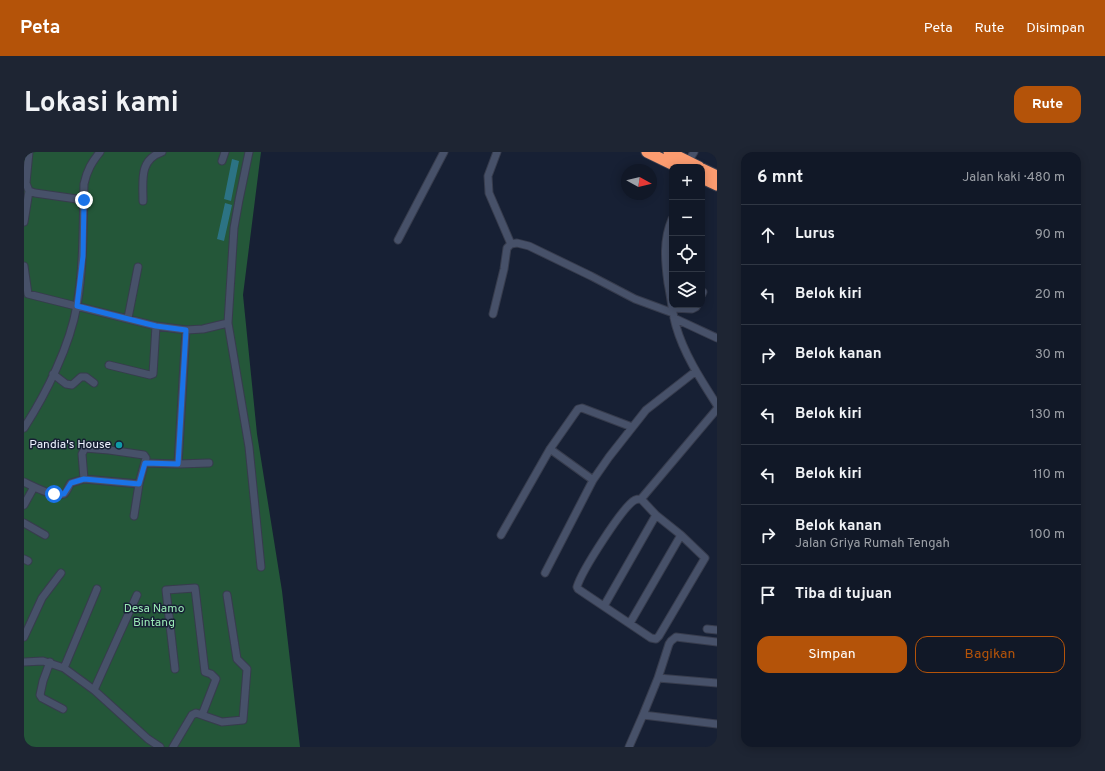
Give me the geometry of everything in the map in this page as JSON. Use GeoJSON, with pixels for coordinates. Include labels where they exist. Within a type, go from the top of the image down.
{"type":"FeatureCollection","features":[{"type":"Feature","properties":{"kind":"highway"},"geometry":{"type":"LineString","coordinates":[[647,152],[692,164]]}},
{"type":"Feature","properties":{"kind":"highway"},"geometry":{"type":"LineString","coordinates":[[669,152],[692,164]]}},
{"type":"Feature","properties":{"kind":"highway"},"geometry":{"type":"LineString","coordinates":[[705,170],[717,176]]}},
{"type":"Feature","properties":{"kind":"highway"},"geometry":{"type":"LineString","coordinates":[[705,180],[717,186]]}},
{"type":"Feature","properties":{"kind":"street"},"geometry":{"type":"LineString","coordinates":[[24,222],[29,191],[26,182],[29,152]]}},
{"type":"Feature","properties":{"kind":"street"},"geometry":{"type":"LineString","coordinates":[[24,428],[53,374],[69,337],[77,306],[83,256],[86,174],[90,164],[100,152]]}},
{"type":"Feature","properties":{"kind":"street"},"geometry":{"type":"LineString","coordinates":[[143,201],[146,164],[153,156],[162,152]]}},
{"type":"Feature","properties":{"kind":"street"},"geometry":{"type":"LineString","coordinates":[[222,161],[225,152]]}},
{"type":"Feature","properties":{"kind":"street"},"geometry":{"type":"LineString","coordinates":[[249,152],[234,228],[228,323],[248,447],[261,567]]}},
{"type":"Feature","properties":{"kind":"street"},"geometry":{"type":"LineString","coordinates":[[398,240],[444,152]]}},
{"type":"Feature","properties":{"kind":"street"},"geometry":{"type":"LineString","coordinates":[[497,152],[488,176],[489,193],[511,244]]}},
{"type":"Feature","properties":{"kind":"street"},"geometry":{"type":"LineString","coordinates":[[29,191],[36,194],[84,200]]}},
{"type":"Feature","properties":{"kind":"street"},"geometry":{"type":"LineString","coordinates":[[669,230],[667,236],[665,262],[673,313],[684,347],[696,371],[717,405]]}},
{"type":"Feature","properties":{"kind":"street"},"geometry":{"type":"LineString","coordinates":[[493,314],[504,269],[507,248],[511,244],[518,243],[529,246],[635,299],[673,313],[717,338]]}},
{"type":"Feature","properties":{"kind":"street"},"geometry":{"type":"LineString","coordinates":[[24,266],[26,297],[77,306],[156,326],[186,330],[203,329],[228,323]]}},
{"type":"Feature","properties":{"kind":"street"},"geometry":{"type":"LineString","coordinates":[[128,318],[138,267]]}},
{"type":"Feature","properties":{"kind":"street"},"geometry":{"type":"LineString","coordinates":[[673,313],[694,308]]}},
{"type":"Feature","properties":{"kind":"street"},"geometry":{"type":"LineString","coordinates":[[109,365],[150,375],[153,374],[156,326]]}},
{"type":"Feature","properties":{"kind":"street"},"geometry":{"type":"LineString","coordinates":[[178,464],[186,330]]}},
{"type":"Feature","properties":{"kind":"street"},"geometry":{"type":"LineString","coordinates":[[545,573],[593,480],[632,427],[646,410],[696,371]]}},
{"type":"Feature","properties":{"kind":"street"},"geometry":{"type":"LineString","coordinates":[[53,374],[66,384],[72,385],[81,377],[86,377],[94,383]]}},
{"type":"Feature","properties":{"kind":"street"},"geometry":{"type":"LineString","coordinates":[[501,535],[550,449],[579,408],[632,427]]}},
{"type":"Feature","properties":{"kind":"street"},"geometry":{"type":"LineString","coordinates":[[642,499],[717,409]]}},
{"type":"Feature","properties":{"kind":"street"},"geometry":{"type":"LineString","coordinates":[[84,479],[82,454],[85,448],[144,455],[146,458],[139,484],[134,516]]}},
{"type":"Feature","properties":{"kind":"street"},"geometry":{"type":"LineString","coordinates":[[550,449],[593,480]]}},
{"type":"Feature","properties":{"kind":"street"},"geometry":{"type":"LineString","coordinates":[[145,463],[209,463]]}},
{"type":"Feature","properties":{"kind":"street"},"geometry":{"type":"LineString","coordinates":[[24,482],[51,493],[64,494],[71,483],[84,479],[139,484]]}},
{"type":"Feature","properties":{"kind":"street"},"geometry":{"type":"LineString","coordinates":[[24,504],[34,487]]}},
{"type":"Feature","properties":{"kind":"street"},"geometry":{"type":"LineString","coordinates":[[636,499],[642,499],[656,514],[705,557],[702,565],[657,638],[651,638],[578,589],[577,585],[612,525],[636,499]]}},
{"type":"Feature","properties":{"kind":"street"},"geometry":{"type":"LineString","coordinates":[[604,606],[656,514]]}},
{"type":"Feature","properties":{"kind":"street"},"geometry":{"type":"LineString","coordinates":[[24,524],[45,535]]}},
{"type":"Feature","properties":{"kind":"street"},"geometry":{"type":"LineString","coordinates":[[630,623],[681,535]]}},
{"type":"Feature","properties":{"kind":"street"},"geometry":{"type":"LineString","coordinates":[[24,636],[42,598],[61,573]]}},
{"type":"Feature","properties":{"kind":"street"},"geometry":{"type":"LineString","coordinates":[[175,669],[166,590],[195,588],[205,672],[212,674],[216,679],[202,715]]}},
{"type":"Feature","properties":{"kind":"street"},"geometry":{"type":"LineString","coordinates":[[64,668],[97,589]]}},
{"type":"Feature","properties":{"kind":"street"},"geometry":{"type":"LineString","coordinates":[[94,690],[137,595]]}},
{"type":"Feature","properties":{"kind":"street"},"geometry":{"type":"LineString","coordinates":[[173,747],[192,715],[196,713],[222,722],[243,720],[247,669],[237,659],[228,595]]}},
{"type":"Feature","properties":{"kind":"street"},"geometry":{"type":"LineString","coordinates":[[707,629],[717,630]]}},
{"type":"Feature","properties":{"kind":"street"},"geometry":{"type":"LineString","coordinates":[[629,747],[658,678],[669,644],[674,638],[717,642]]}},
{"type":"Feature","properties":{"kind":"street"},"geometry":{"type":"LineString","coordinates":[[24,662],[50,662],[64,668],[94,690],[148,739],[160,747]]}},
{"type":"Feature","properties":{"kind":"street"},"geometry":{"type":"LineString","coordinates":[[50,662],[40,695],[42,698],[63,709]]}},
{"type":"Feature","properties":{"kind":"street"},"geometry":{"type":"LineString","coordinates":[[658,678],[717,683]]}},
{"type":"Feature","properties":{"kind":"street"},"geometry":{"type":"LineString","coordinates":[[643,715],[717,724]]}},
{"type":"Feature","properties":{"kind":"green space","name":"Desa Namo Bintang"},"geometry":{"type":"Polygon","coordinates":[[[24,152],[261,152],[243,295],[257,434],[282,591],[300,747],[24,747],[24,152]]]}},
{"type":"Feature","properties":{"kind":"shaded area"},"geometry":{"type":"Polygon","coordinates":[[[232,159],[239,161],[231,201],[224,199],[232,159]]]}},
{"type":"Feature","properties":{"kind":"shaded area"},"geometry":{"type":"Polygon","coordinates":[[[225,203],[232,205],[224,241],[217,239],[225,203]]]}},
{"type":"Feature","properties":{"kind":"place","name":"Pandia's House"},"geometry":{"type":"Point","coordinates":[119,445]}},
{"type":"Feature","properties":{"kind":"route"},"geometry":{"type":"LineString","coordinates":[[54,494],[64,494],[71,483],[84,479],[139,484],[145,463],[178,464],[186,330],[156,326],[77,306],[83,256],[84,200]]}}]}
